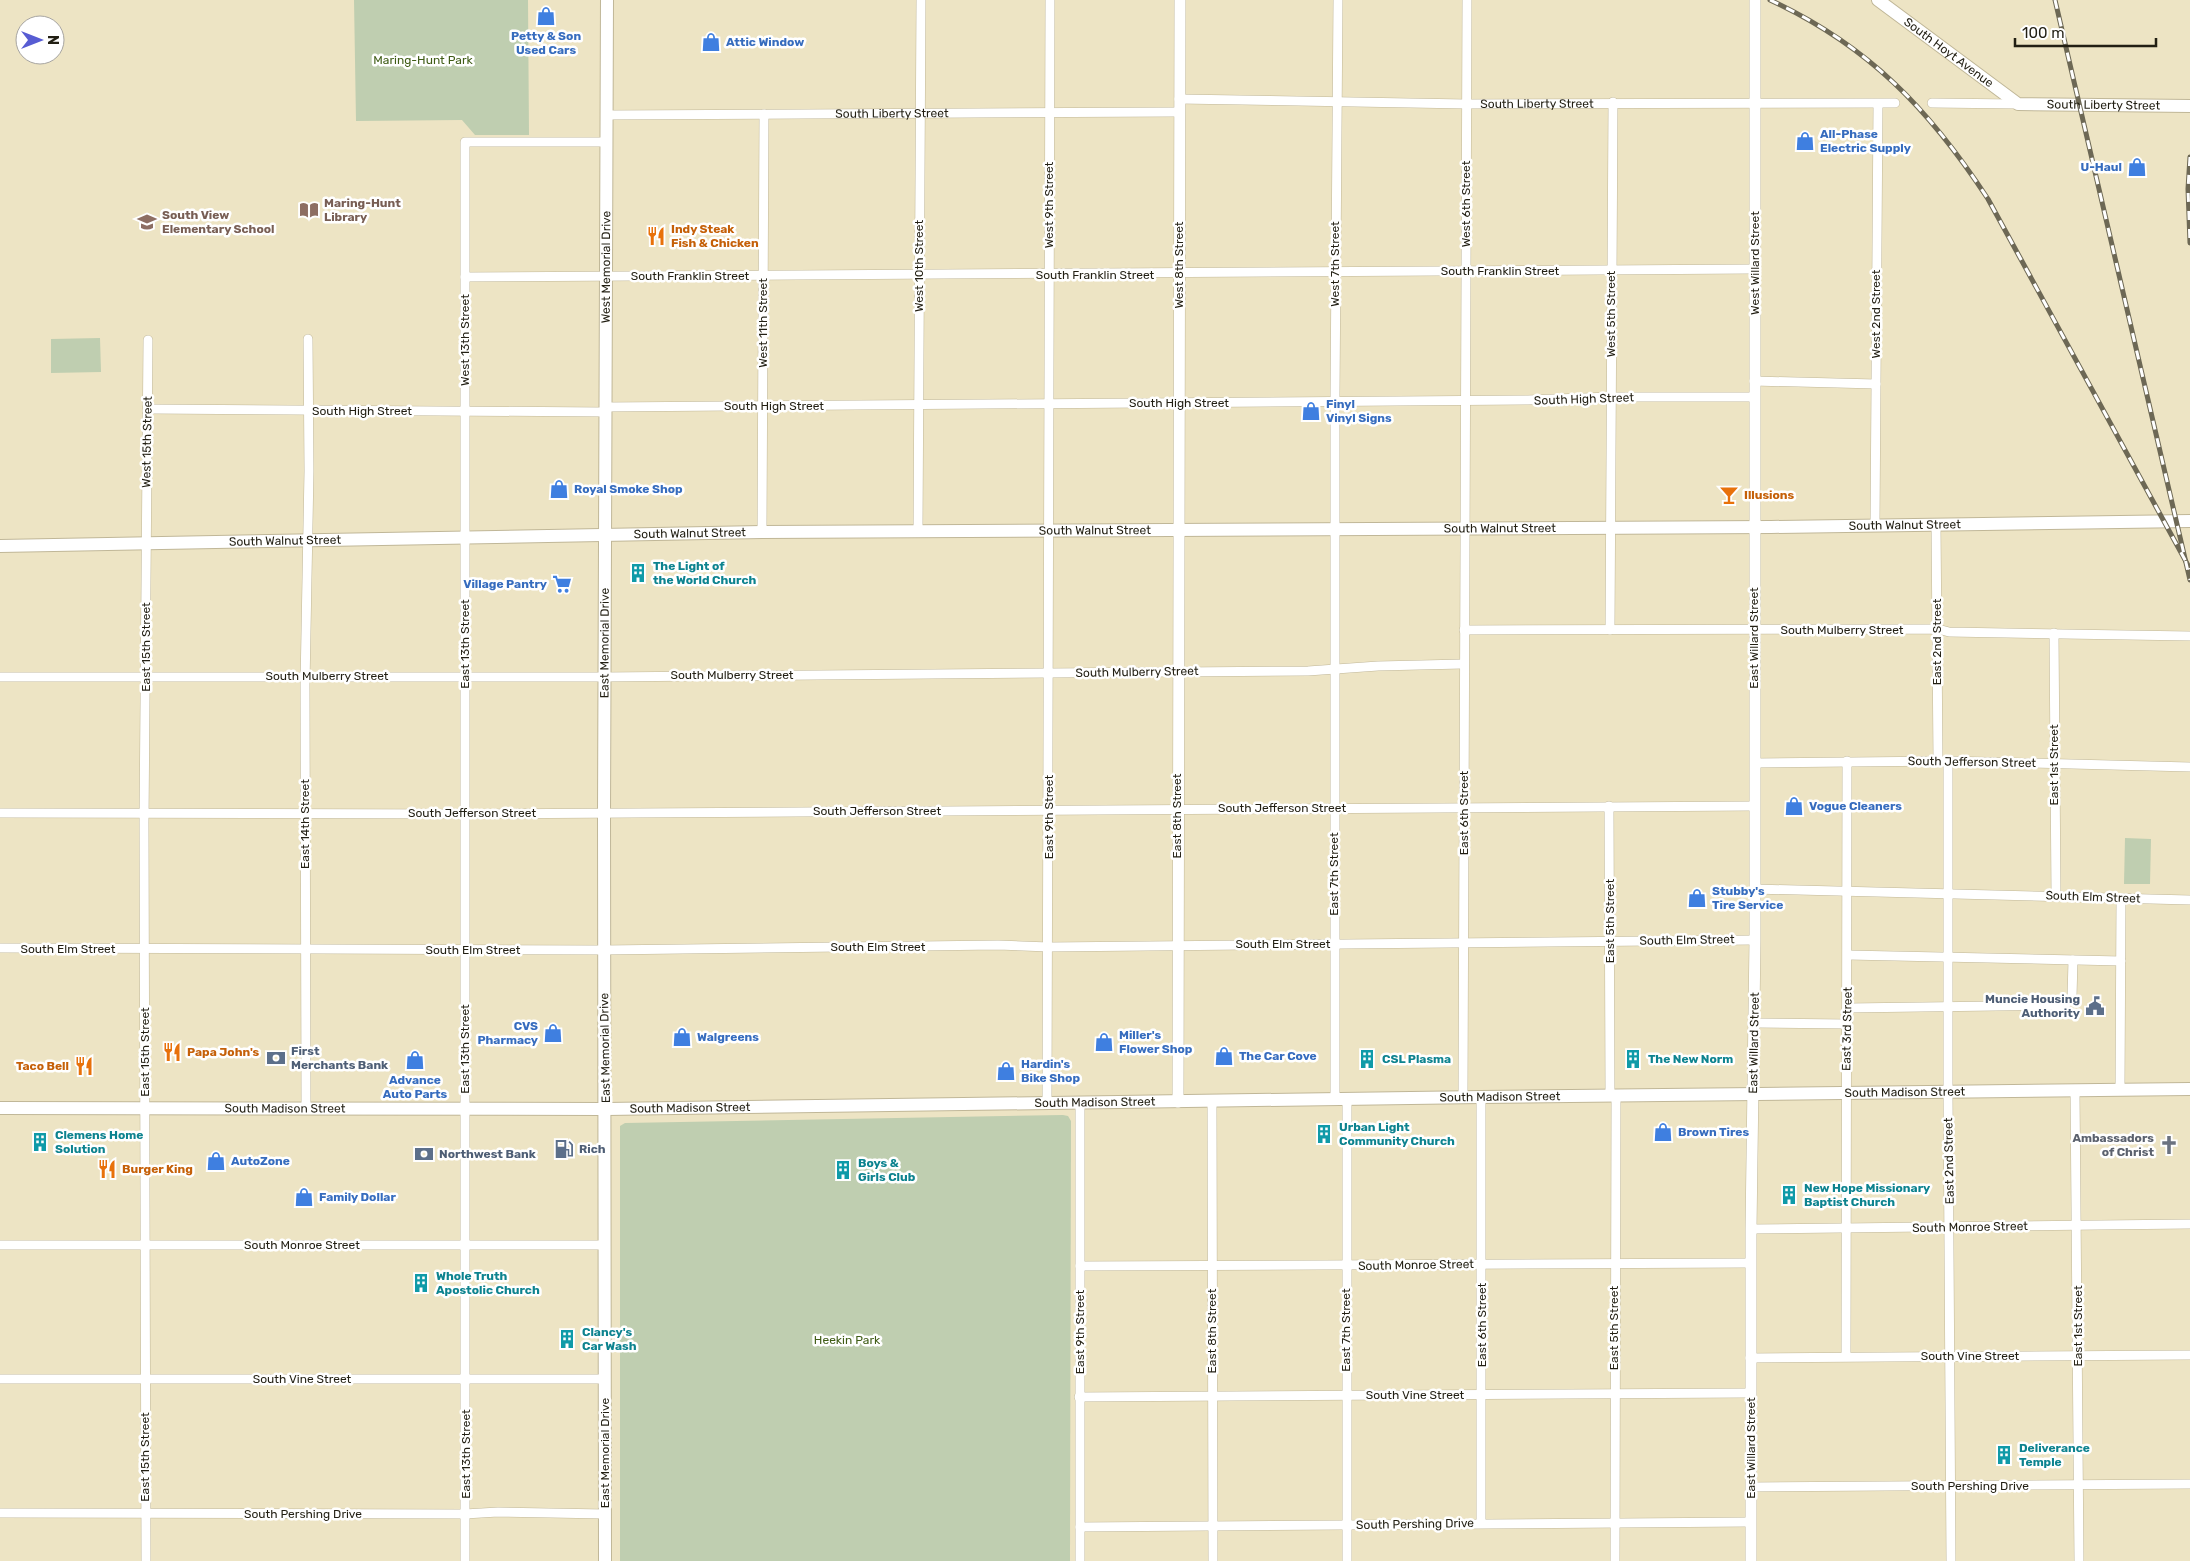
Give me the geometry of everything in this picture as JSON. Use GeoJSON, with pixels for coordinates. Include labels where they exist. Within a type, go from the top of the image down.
{"type":"FeatureCollection","features":[{"type":"Feature","properties":{"kind":"main road","name":"West Memorial Drive"},"geometry":{"type":"LineString","coordinates":[[605,535],[607,0]]}},
{"type":"Feature","properties":{"kind":"main road","name":"South Hoyt Avenue"},"geometry":{"type":"LineString","coordinates":[[1878,0],[2018,104]]}},
{"type":"Feature","properties":{"kind":"main road","name":"South Liberty Street"},"geometry":{"type":"LineString","coordinates":[[2018,104],[2190,106]]}},
{"type":"Feature","properties":{"kind":"main road","name":"South Walnut Street"},"geometry":{"type":"LineString","coordinates":[[0,546],[762,532],[1754,526],[2190,521]]}},
{"type":"Feature","properties":{"kind":"main road","name":"East Memorial Drive"},"geometry":{"type":"LineString","coordinates":[[605,535],[605,1561]]}},
{"type":"Feature","properties":{"kind":"main road","name":"South Madison Street"},"geometry":{"type":"LineString","coordinates":[[0,1108],[606,1109],[1212,1102],[1481,1096],[1846,1094],[2190,1089]]}},
{"type":"Feature","properties":{"kind":"street","name":"West 10th Street"},"geometry":{"type":"LineString","coordinates":[[918,532],[921,0]]}},
{"type":"Feature","properties":{"kind":"street","name":"West 9th Street"},"geometry":{"type":"LineString","coordinates":[[1047,531],[1050,0]]}},
{"type":"Feature","properties":{"kind":"street","name":"West 8th Street"},"geometry":{"type":"LineString","coordinates":[[1177,530],[1180,0]]}},
{"type":"Feature","properties":{"kind":"street","name":"West 7th Street"},"geometry":{"type":"LineString","coordinates":[[1334,529],[1338,0]]}},
{"type":"Feature","properties":{"kind":"street","name":"West 6th Street"},"geometry":{"type":"LineString","coordinates":[[1464,528],[1467,0]]}},
{"type":"Feature","properties":{"kind":"street","name":"West Willard Street"},"geometry":{"type":"LineString","coordinates":[[1754,526],[1755,0]]}},
{"type":"Feature","properties":{"kind":"street","name":"South Liberty Street"},"geometry":{"type":"LineString","coordinates":[[1179,99],[1466,104],[1613,102],[1895,103]]}},
{"type":"Feature","properties":{"kind":"street","name":"West 5th Street"},"geometry":{"type":"LineString","coordinates":[[1611,527],[1613,102]]}},
{"type":"Feature","properties":{"kind":"street"},"geometry":{"type":"LineString","coordinates":[[1932,103],[2018,104]]}},
{"type":"Feature","properties":{"kind":"street","name":"West 2nd Street"},"geometry":{"type":"LineString","coordinates":[[1875,524],[1878,104]]}},
{"type":"Feature","properties":{"kind":"street","name":"South Liberty Street"},"geometry":{"type":"LineString","coordinates":[[606,115],[1179,112]]}},
{"type":"Feature","properties":{"kind":"street","name":"West 11th Street"},"geometry":{"type":"LineString","coordinates":[[762,532],[764,114]]}},
{"type":"Feature","properties":{"kind":"street","name":"West 13th Street"},"geometry":{"type":"LineString","coordinates":[[465,538],[466,142],[605,142]]}},
{"type":"Feature","properties":{"kind":"street","name":"South Franklin Street"},"geometry":{"type":"LineString","coordinates":[[465,277],[1049,275],[1754,269]]}},
{"type":"Feature","properties":{"kind":"street","name":"West 15th Street"},"geometry":{"type":"LineString","coordinates":[[146,544],[148,340]]}},
{"type":"Feature","properties":{"kind":"street","name":"East 14th Street"},"geometry":{"type":"LineString","coordinates":[[306,1108],[308,340]]}},
{"type":"Feature","properties":{"kind":"street"},"geometry":{"type":"LineString","coordinates":[[1754,381],[1876,384]]}},
{"type":"Feature","properties":{"kind":"street","name":"South High Street"},"geometry":{"type":"LineString","coordinates":[[148,409],[465,412],[763,406],[1754,397]]}},
{"type":"Feature","properties":{"kind":"street","name":"East 2nd Street"},"geometry":{"type":"LineString","coordinates":[[1936,524],[1938,761]]}},
{"type":"Feature","properties":{"kind":"street","name":"East Willard Street"},"geometry":{"type":"LineString","coordinates":[[1751,1561],[1750,1358],[1752,1111],[1755,1023],[1754,526]]}},
{"type":"Feature","properties":{"kind":"street"},"geometry":{"type":"LineString","coordinates":[[1610,630],[1611,527]]}},
{"type":"Feature","properties":{"kind":"street","name":"East 6th Street"},"geometry":{"type":"LineString","coordinates":[[1463,1097],[1464,528]]}},
{"type":"Feature","properties":{"kind":"street","name":"East 7th Street"},"geometry":{"type":"LineString","coordinates":[[1334,529],[1334,944],[1346,1266],[1346,1561]]}},
{"type":"Feature","properties":{"kind":"street","name":"East 8th Street"},"geometry":{"type":"LineString","coordinates":[[1177,530],[1178,1102]]}},
{"type":"Feature","properties":{"kind":"street","name":"East 9th Street"},"geometry":{"type":"LineString","coordinates":[[1047,531],[1049,673],[1048,1103]]}},
{"type":"Feature","properties":{"kind":"street","name":"East 13th Street"},"geometry":{"type":"LineString","coordinates":[[465,538],[466,1561]]}},
{"type":"Feature","properties":{"kind":"street","name":"East 15th Street"},"geometry":{"type":"LineString","coordinates":[[146,544],[146,1561]]}},
{"type":"Feature","properties":{"kind":"street","name":"South Mulberry Street"},"geometry":{"type":"LineString","coordinates":[[1464,630],[1938,629],[1950,632],[2190,636]]}},
{"type":"Feature","properties":{"kind":"street","name":"East 1st Street"},"geometry":{"type":"LineString","coordinates":[[2054,633],[2056,896]]}},
{"type":"Feature","properties":{"kind":"street","name":"South Mulberry Street"},"geometry":{"type":"LineString","coordinates":[[0,677],[604,677],[1177,672],[1463,664]]}},
{"type":"Feature","properties":{"kind":"street","name":"East 3rd Street"},"geometry":{"type":"LineString","coordinates":[[1846,1356],[1847,761]]}},
{"type":"Feature","properties":{"kind":"street","name":"East 2nd Street"},"geometry":{"type":"LineString","coordinates":[[1948,761],[1951,1561]]}},
{"type":"Feature","properties":{"kind":"street","name":"South Jefferson Street"},"geometry":{"type":"LineString","coordinates":[[1755,763],[1948,761],[2190,767]]}},
{"type":"Feature","properties":{"kind":"street","name":"East 5th Street"},"geometry":{"type":"LineString","coordinates":[[1609,806],[1613,1096],[1615,1561]]}},
{"type":"Feature","properties":{"kind":"street","name":"South Jefferson Street"},"geometry":{"type":"LineString","coordinates":[[0,813],[604,813],[1755,806]]}},
{"type":"Feature","properties":{"kind":"street","name":"South Elm Street"},"geometry":{"type":"LineString","coordinates":[[1755,889],[2190,900]]}},
{"type":"Feature","properties":{"kind":"street"},"geometry":{"type":"LineString","coordinates":[[2120,1090],[2121,898]]}},
{"type":"Feature","properties":{"kind":"street","name":"South Elm Street"},"geometry":{"type":"LineString","coordinates":[[0,948],[604,950],[998,945],[1755,940]]}},
{"type":"Feature","properties":{"kind":"street"},"geometry":{"type":"LineString","coordinates":[[1848,955],[2121,961]]}},
{"type":"Feature","properties":{"kind":"street"},"geometry":{"type":"LineString","coordinates":[[1848,1008],[2066,1004],[2072,997],[2073,960]]}},
{"type":"Feature","properties":{"kind":"street"},"geometry":{"type":"LineString","coordinates":[[1755,1023],[1848,1024]]}},
{"type":"Feature","properties":{"kind":"street","name":"East 1st Street"},"geometry":{"type":"LineString","coordinates":[[2075,1091],[2079,1561]]}},
{"type":"Feature","properties":{"kind":"street","name":"East 6th Street"},"geometry":{"type":"LineString","coordinates":[[1481,1096],[1482,1523]]}},
{"type":"Feature","properties":{"kind":"street","name":"East 8th Street"},"geometry":{"type":"LineString","coordinates":[[1212,1102],[1213,1561]]}},
{"type":"Feature","properties":{"kind":"street","name":"East 9th Street"},"geometry":{"type":"LineString","coordinates":[[1080,1103],[1080,1561]]}},
{"type":"Feature","properties":{"kind":"street","name":"South Monroe Street"},"geometry":{"type":"LineString","coordinates":[[1751,1229],[2190,1224]]}},
{"type":"Feature","properties":{"kind":"street","name":"South Monroe Street"},"geometry":{"type":"LineString","coordinates":[[0,1246],[605,1245]]}},
{"type":"Feature","properties":{"kind":"street","name":"South Monroe Street"},"geometry":{"type":"LineString","coordinates":[[1080,1266],[1751,1264]]}},
{"type":"Feature","properties":{"kind":"street","name":"South Vine Street"},"geometry":{"type":"LineString","coordinates":[[1750,1358],[2190,1355]]}},
{"type":"Feature","properties":{"kind":"street","name":"South Vine Street"},"geometry":{"type":"LineString","coordinates":[[0,1379],[605,1378]]}},
{"type":"Feature","properties":{"kind":"street","name":"South Vine Street"},"geometry":{"type":"LineString","coordinates":[[1079,1396],[1750,1392]]}},
{"type":"Feature","properties":{"kind":"street","name":"South Pershing Drive"},"geometry":{"type":"LineString","coordinates":[[1751,1487],[2190,1484]]}},
{"type":"Feature","properties":{"kind":"street","name":"South Pershing Drive"},"geometry":{"type":"LineString","coordinates":[[0,1513],[466,1514],[498,1512],[605,1514]]}},
{"type":"Feature","properties":{"kind":"street","name":"South Pershing Drive"},"geometry":{"type":"LineString","coordinates":[[1080,1527],[1751,1522]]}},
{"type":"Feature","properties":{"kind":"green space","name":"Maring-Hunt Park"},"geometry":{"type":"Polygon","coordinates":[[[354,0],[528,0],[529,135],[475,135],[462,120],[356,121],[354,0]]]}},
{"type":"Feature","properties":{"kind":"green space"},"geometry":{"type":"Polygon","coordinates":[[[100,338],[101,372],[51,373],[51,339],[100,338]]]}},
{"type":"Feature","properties":{"kind":"green space"},"geometry":{"type":"Polygon","coordinates":[[[2125,838],[2151,839],[2150,884],[2124,884],[2125,838]]]}},
{"type":"Feature","properties":{"kind":"green space","name":"Heekin Park"},"geometry":{"type":"Polygon","coordinates":[[[1068,1116],[1071,1121],[1070,1561],[620,1561],[620,1126],[625,1123],[1068,1116]]]}},
{"type":"Feature","properties":{"kind":"railway"},"geometry":{"type":"LineString","coordinates":[[1770,0],[1838,38],[1867,59],[1919,109],[1966,166],[1988,199],[2190,569]]}},
{"type":"Feature","properties":{"kind":"railway"},"geometry":{"type":"LineString","coordinates":[[2055,0],[2190,580]]}},
{"type":"Feature","properties":{"kind":"railway"},"geometry":{"type":"LineString","coordinates":[[2190,157],[2188,189],[2190,243]]}},
{"type":"Feature","properties":{"kind":"place","name":"Petty & Son Used Cars"},"geometry":{"type":"Point","coordinates":[546,16]}},
{"type":"Feature","properties":{"kind":"place","name":"Attic Window"},"geometry":{"type":"Point","coordinates":[711,42]}},
{"type":"Feature","properties":{"kind":"place","name":"All-Phase Electric Supply"},"geometry":{"type":"Point","coordinates":[1805,141]}},
{"type":"Feature","properties":{"kind":"place","name":"U-Haul"},"geometry":{"type":"Point","coordinates":[2137,167]}},
{"type":"Feature","properties":{"kind":"place","name":"Maring-Hunt Library"},"geometry":{"type":"Point","coordinates":[309,210]}},
{"type":"Feature","properties":{"kind":"place","name":"South View Elementary School"},"geometry":{"type":"Point","coordinates":[147,222]}},
{"type":"Feature","properties":{"kind":"place","name":"Indy Steak Fish & Chicken"},"geometry":{"type":"Point","coordinates":[656,236]}},
{"type":"Feature","properties":{"kind":"place","name":"Finyl Vinyl Signs"},"geometry":{"type":"Point","coordinates":[1311,411]}},
{"type":"Feature","properties":{"kind":"place","name":"Royal Smoke Shop"},"geometry":{"type":"Point","coordinates":[559,489]}},
{"type":"Feature","properties":{"kind":"place","name":"Illusions"},"geometry":{"type":"Point","coordinates":[1729,495]}},
{"type":"Feature","properties":{"kind":"place","name":"The Light of the World Church"},"geometry":{"type":"Point","coordinates":[638,573]}},
{"type":"Feature","properties":{"kind":"place","name":"Village Pantry"},"geometry":{"type":"Point","coordinates":[562,584]}},
{"type":"Feature","properties":{"kind":"place","name":"Vogue Cleaners"},"geometry":{"type":"Point","coordinates":[1794,806]}},
{"type":"Feature","properties":{"kind":"place","name":"Stubby's Tire Service"},"geometry":{"type":"Point","coordinates":[1697,898]}},
{"type":"Feature","properties":{"kind":"place","name":"Muncie Housing Authority"},"geometry":{"type":"Point","coordinates":[2095,1006]}},
{"type":"Feature","properties":{"kind":"place","name":"CVS Pharmacy"},"geometry":{"type":"Point","coordinates":[553,1033]}},
{"type":"Feature","properties":{"kind":"place","name":"Walgreens"},"geometry":{"type":"Point","coordinates":[682,1037]}},
{"type":"Feature","properties":{"kind":"place","name":"Miller's Flower Shop"},"geometry":{"type":"Point","coordinates":[1104,1042]}},
{"type":"Feature","properties":{"kind":"place","name":"Papa John's"},"geometry":{"type":"Point","coordinates":[172,1052]}},
{"type":"Feature","properties":{"kind":"place","name":"The Car Cove"},"geometry":{"type":"Point","coordinates":[1224,1056]}},
{"type":"Feature","properties":{"kind":"place","name":"First Merchants Bank"},"geometry":{"type":"Point","coordinates":[276,1058]}},
{"type":"Feature","properties":{"kind":"place","name":"CSL Plasma"},"geometry":{"type":"Point","coordinates":[1367,1059]}},
{"type":"Feature","properties":{"kind":"place","name":"The New Norm"},"geometry":{"type":"Point","coordinates":[1633,1059]}},
{"type":"Feature","properties":{"kind":"place","name":"Advance Auto Parts"},"geometry":{"type":"Point","coordinates":[415,1060]}},
{"type":"Feature","properties":{"kind":"place","name":"Taco Bell"},"geometry":{"type":"Point","coordinates":[84,1066]}},
{"type":"Feature","properties":{"kind":"place","name":"Hardin's Bike Shop"},"geometry":{"type":"Point","coordinates":[1006,1071]}},
{"type":"Feature","properties":{"kind":"place","name":"Brown Tires"},"geometry":{"type":"Point","coordinates":[1663,1132]}},
{"type":"Feature","properties":{"kind":"place","name":"Urban Light Community Church"},"geometry":{"type":"Point","coordinates":[1324,1134]}},
{"type":"Feature","properties":{"kind":"place","name":"Clemens Home Solution"},"geometry":{"type":"Point","coordinates":[40,1142]}},
{"type":"Feature","properties":{"kind":"place","name":"Ambassadors of Christ"},"geometry":{"type":"Point","coordinates":[2169,1145]}},
{"type":"Feature","properties":{"kind":"place","name":"Rich"},"geometry":{"type":"Point","coordinates":[564,1149]}},
{"type":"Feature","properties":{"kind":"place","name":"Northwest Bank"},"geometry":{"type":"Point","coordinates":[424,1154]}},
{"type":"Feature","properties":{"kind":"place","name":"AutoZone"},"geometry":{"type":"Point","coordinates":[216,1161]}},
{"type":"Feature","properties":{"kind":"place","name":"Burger King"},"geometry":{"type":"Point","coordinates":[107,1169]}},
{"type":"Feature","properties":{"kind":"place","name":"Boys & Girls Club"},"geometry":{"type":"Point","coordinates":[843,1170]}},
{"type":"Feature","properties":{"kind":"place","name":"New Hope Missionary Baptist Church"},"geometry":{"type":"Point","coordinates":[1789,1195]}},
{"type":"Feature","properties":{"kind":"place","name":"Family Dollar"},"geometry":{"type":"Point","coordinates":[304,1197]}},
{"type":"Feature","properties":{"kind":"place","name":"Whole Truth Apostolic Church"},"geometry":{"type":"Point","coordinates":[421,1283]}},
{"type":"Feature","properties":{"kind":"place","name":"Clancy's Car Wash"},"geometry":{"type":"Point","coordinates":[567,1339]}},
{"type":"Feature","properties":{"kind":"place","name":"Deliverance Temple"},"geometry":{"type":"Point","coordinates":[2004,1455]}}]}
